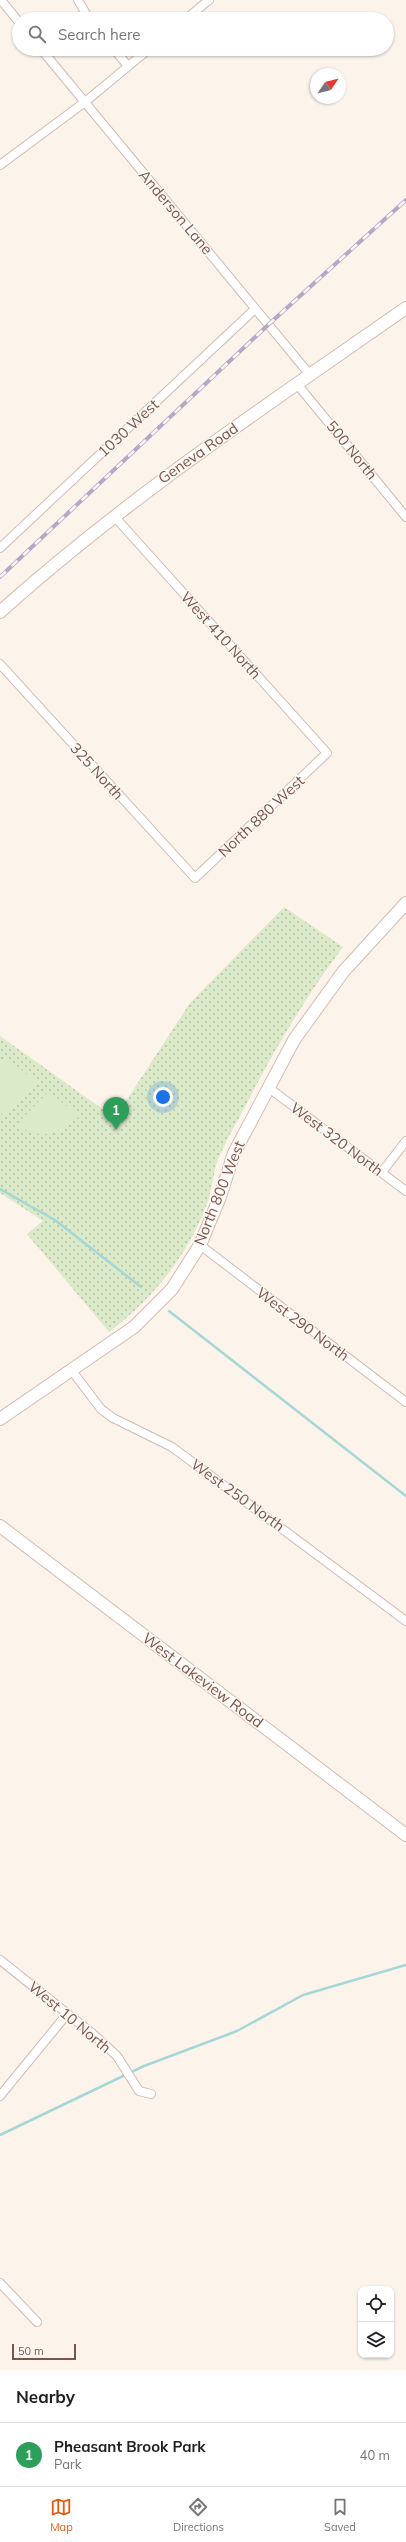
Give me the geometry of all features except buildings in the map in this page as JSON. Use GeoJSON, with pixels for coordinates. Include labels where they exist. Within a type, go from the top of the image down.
{"type":"FeatureCollection","features":[{"type":"Feature","properties":{"kind":"street"},"geometry":{"type":"LineString","coordinates":[[1,0],[12,13]]}},
{"type":"Feature","properties":{"kind":"street"},"geometry":{"type":"LineString","coordinates":[[78,0],[86,12]]}},
{"type":"Feature","properties":{"kind":"street"},"geometry":{"type":"LineString","coordinates":[[194,12],[209,0]]}},
{"type":"Feature","properties":{"kind":"street","name":"Anderson Lane"},"geometry":{"type":"LineString","coordinates":[[47,56],[310,375]]}},
{"type":"Feature","properties":{"kind":"street"},"geometry":{"type":"LineString","coordinates":[[120,56],[128,66]]}},
{"type":"Feature","properties":{"kind":"street"},"geometry":{"type":"LineString","coordinates":[[0,165],[84,102],[140,56]]}},
{"type":"Feature","properties":{"kind":"street","name":"Geneva Road"},"geometry":{"type":"LineString","coordinates":[[0,612],[114,516],[160,480],[406,308]]}},
{"type":"Feature","properties":{"kind":"street","name":"1030 West"},"geometry":{"type":"LineString","coordinates":[[0,548],[255,309]]}},
{"type":"Feature","properties":{"kind":"street","name":"500 North"},"geometry":{"type":"LineString","coordinates":[[297,384],[406,517]]}},
{"type":"Feature","properties":{"kind":"street","name":"West 410 North"},"geometry":{"type":"LineString","coordinates":[[114,516],[327,753]]}},
{"type":"Feature","properties":{"kind":"street","name":"325 North"},"geometry":{"type":"LineString","coordinates":[[0,664],[195,878]]}},
{"type":"Feature","properties":{"kind":"street","name":"North 880 West"},"geometry":{"type":"LineString","coordinates":[[195,878],[327,753]]}},
{"type":"Feature","properties":{"kind":"street","name":"North 800 West"},"geometry":{"type":"LineString","coordinates":[[0,1419],[134,1327],[157,1306],[172,1289],[200,1245],[220,1197],[234,1153],[294,1040],[318,1005],[364,947],[406,903]]}},
{"type":"Feature","properties":{"kind":"street","name":"West 320 North"},"geometry":{"type":"LineString","coordinates":[[269,1088],[406,1191]]}},
{"type":"Feature","properties":{"kind":"street"},"geometry":{"type":"LineString","coordinates":[[382,1172],[406,1141]]}},
{"type":"Feature","properties":{"kind":"street","name":"West 290 North"},"geometry":{"type":"LineString","coordinates":[[200,1245],[406,1402]]}},
{"type":"Feature","properties":{"kind":"street","name":"West 250 North"},"geometry":{"type":"LineString","coordinates":[[72,1371],[101,1409],[113,1418],[172,1447],[406,1620]]}},
{"type":"Feature","properties":{"kind":"street","name":"West Lakeview Road"},"geometry":{"type":"LineString","coordinates":[[0,1526],[406,1835]]}},
{"type":"Feature","properties":{"kind":"street","name":"West 10 North"},"geometry":{"type":"LineString","coordinates":[[0,1960],[117,2056],[139,2091],[151,2094]]}},
{"type":"Feature","properties":{"kind":"street"},"geometry":{"type":"LineString","coordinates":[[0,2096],[67,2014]]}},
{"type":"Feature","properties":{"kind":"street"},"geometry":{"type":"LineString","coordinates":[[0,2283],[37,2322]]}},
{"type":"Feature","properties":{"kind":"green space"},"geometry":{"type":"Polygon","coordinates":[[[284,907],[343,947],[316,984],[292,1022],[269,1061],[230,1134],[214,1172],[208,1201],[191,1239],[168,1274],[155,1290],[109,1332],[27,1234],[43,1221],[0,1193],[0,1036],[115,1118],[190,1003],[284,907]]]}},
{"type":"Feature","properties":{"kind":"green space"},"geometry":{"type":"Polygon","coordinates":[[[6,1058],[37,1082],[5,1117],[0,1112],[0,1065],[6,1058]]]}},
{"type":"Feature","properties":{"kind":"green space"},"geometry":{"type":"Polygon","coordinates":[[[48,1092],[80,1116],[64,1128],[50,1134],[34,1133],[16,1125],[48,1092]]]}},
{"type":"Feature","properties":{"kind":"waterway"},"geometry":{"type":"LineString","coordinates":[[0,1189],[55,1220],[141,1287]]}},
{"type":"Feature","properties":{"kind":"waterway"},"geometry":{"type":"LineString","coordinates":[[169,1311],[406,1496]]}},
{"type":"Feature","properties":{"kind":"waterway"},"geometry":{"type":"LineString","coordinates":[[0,2135],[144,2066],[237,2031],[303,1995],[406,1965]]}},
{"type":"Feature","properties":{"kind":"railway"},"geometry":{"type":"LineString","coordinates":[[0,577],[268,325],[406,200]]}},
{"type":"Feature","properties":{"kind":"place","name":"Pheasant Brook Park"},"geometry":{"type":"Point","coordinates":[116,1130]}}]}
